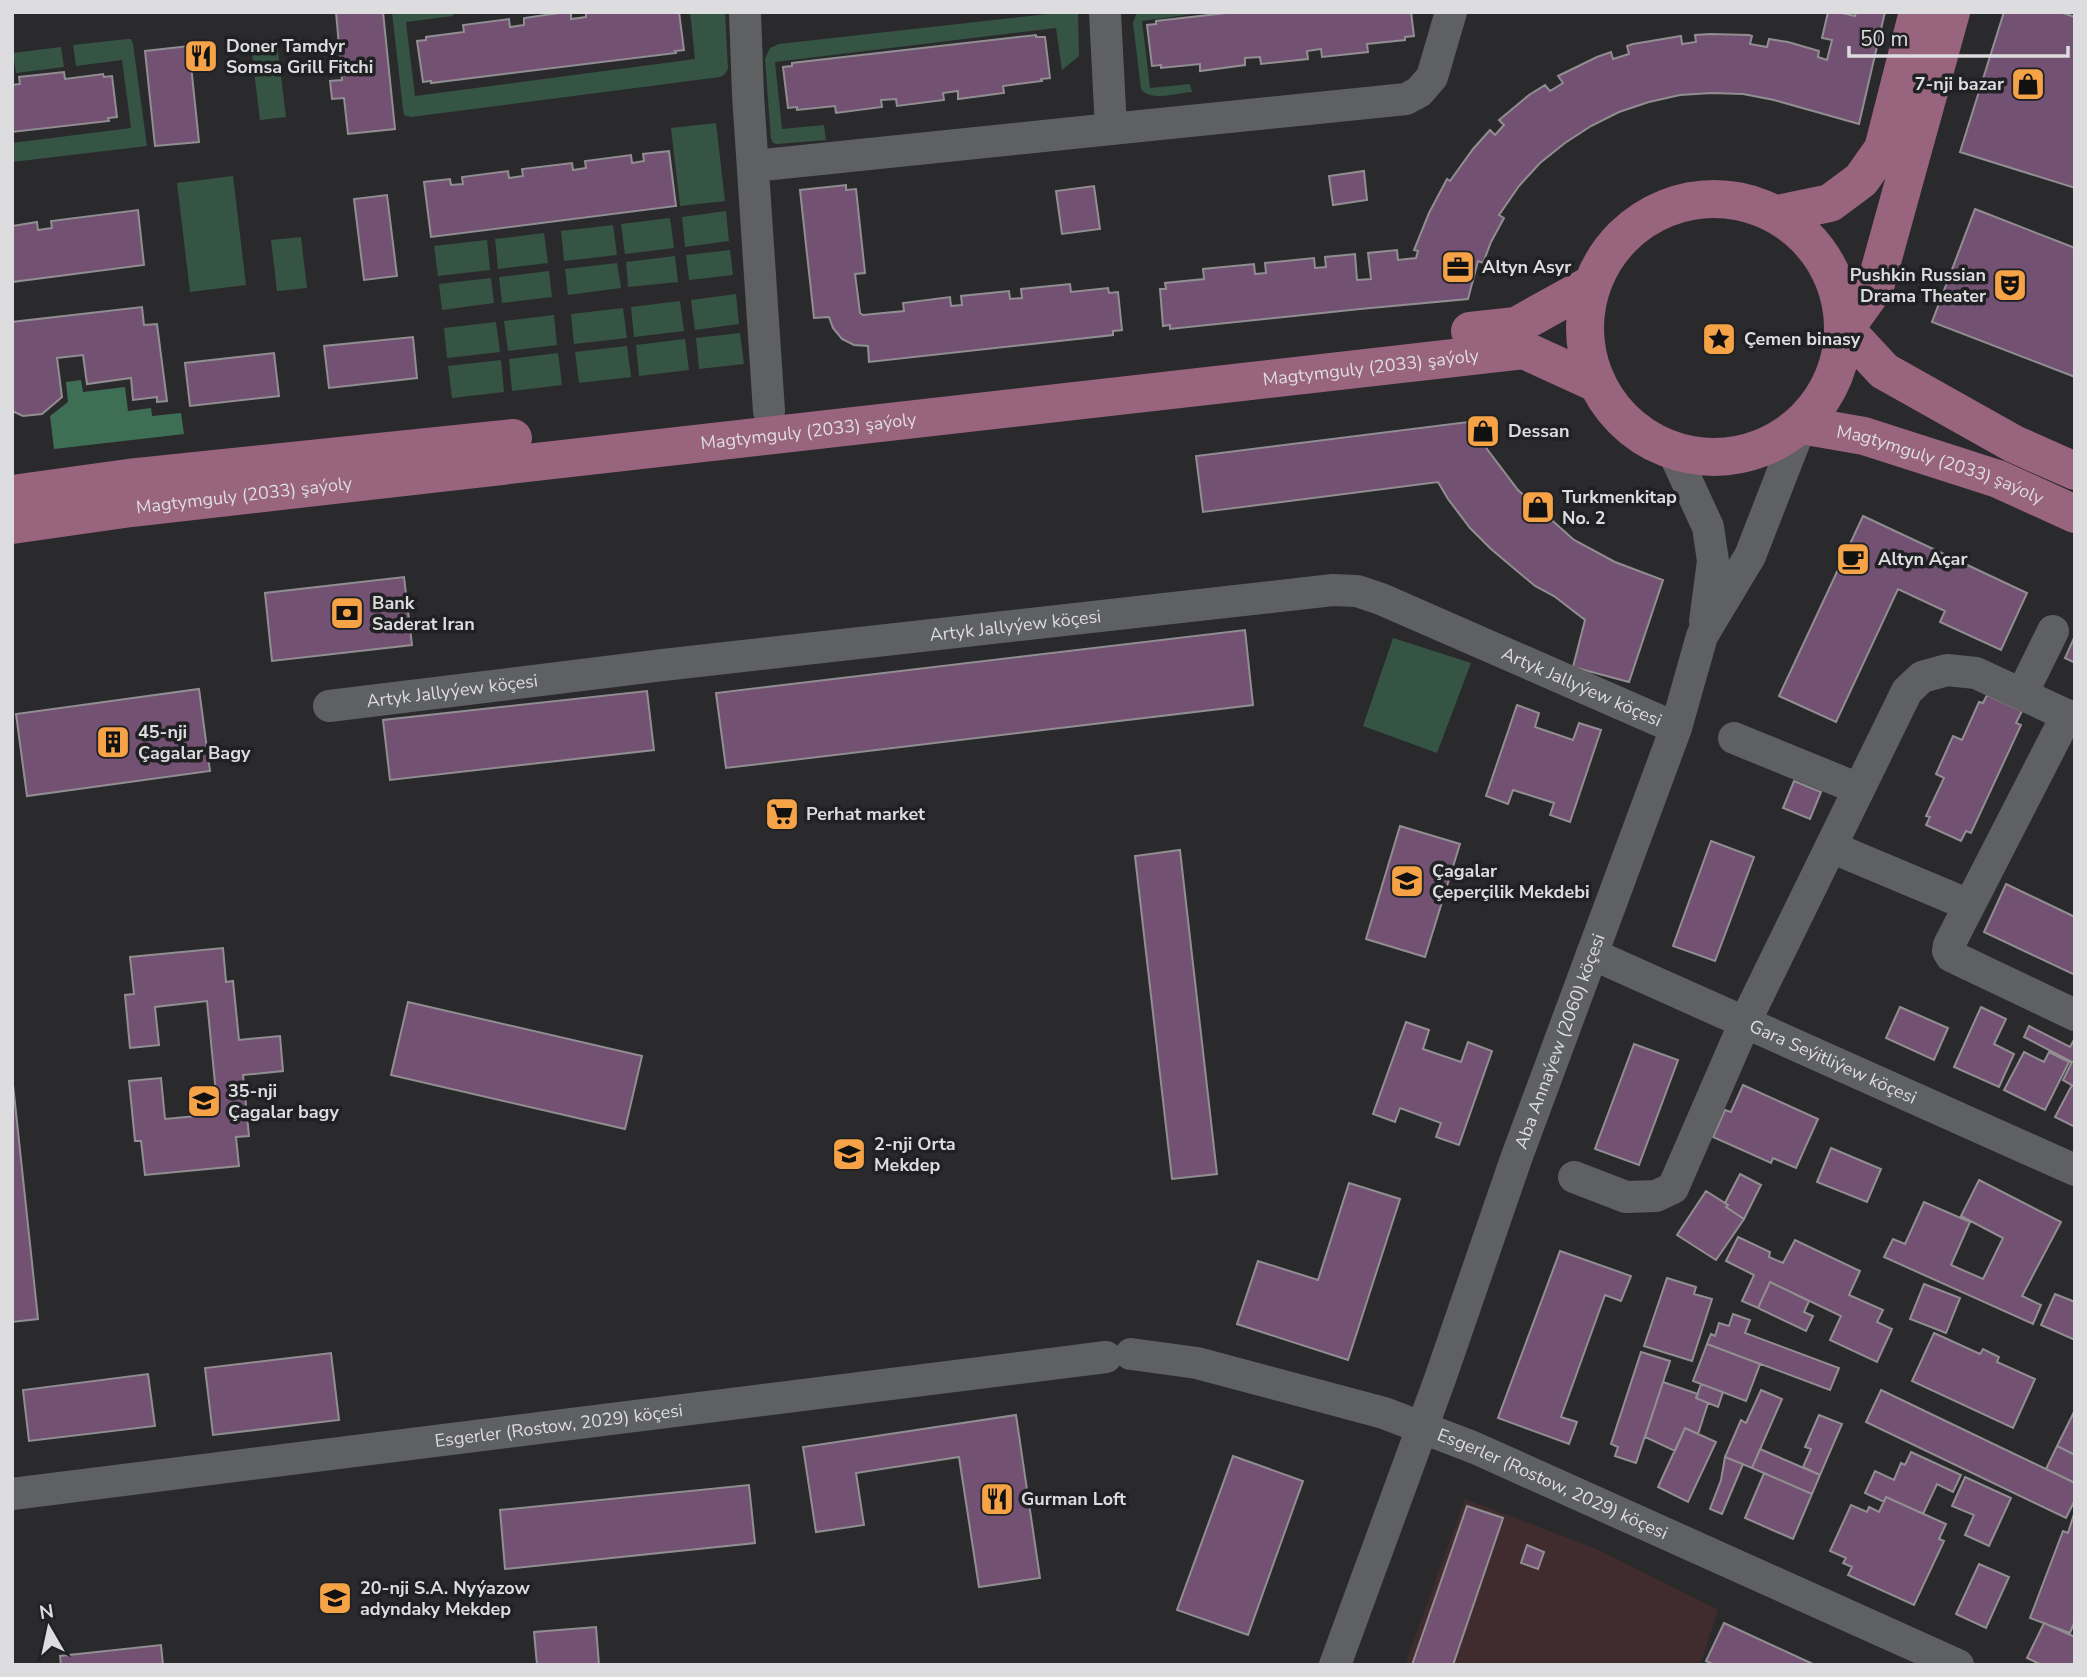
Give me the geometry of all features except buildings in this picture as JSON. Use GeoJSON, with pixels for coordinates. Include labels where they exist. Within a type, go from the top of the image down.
{"type":"FeatureCollection","features":[{"type":"Feature","properties":{"kind":"main road"},"geometry":{"type":"LineString","coordinates":[[1778,214],[1830,202],[1861,180],[1883,149],[1918,12]]}},
{"type":"Feature","properties":{"kind":"main road"},"geometry":{"type":"LineString","coordinates":[[1845,330],[1875,287],[1951,12]]}},
{"type":"Feature","properties":{"kind":"main road"},"geometry":{"type":"LineString","coordinates":[[1701,198],[1740,201],[1778,214],[1807,236],[1829,265],[1842,299],[1845,330],[1841,359],[1822,400],[1801,425],[1774,443],[1743,454],[1708,457],[1674,451],[1642,435],[1615,412],[1596,383],[1587,355],[1584,325],[1590,285],[1604,260],[1629,230],[1663,209],[1701,198]]}},
{"type":"Feature","properties":{"kind":"main road","name":"Magtymguly (2033) şaýoly"},"geometry":{"type":"LineString","coordinates":[[12,494],[128,478],[769,411],[1516,326],[1590,285]]}},
{"type":"Feature","properties":{"kind":"main road"},"geometry":{"type":"LineString","coordinates":[[1845,330],[1884,371],[2014,444],[2075,471]]}},
{"type":"Feature","properties":{"kind":"main road","name":"Magtymguly (2033) şaýoly"},"geometry":{"type":"LineString","coordinates":[[12,525],[131,508],[1524,350],[1596,383]]}},
{"type":"Feature","properties":{"kind":"main road","name":"Magtymguly (2033) şaýoly"},"geometry":{"type":"LineString","coordinates":[[1801,425],[1864,436],[1998,479],[2075,514]]}},
{"type":"Feature","properties":{"kind":"street"},"geometry":{"type":"LineString","coordinates":[[745,12],[769,411]]}},
{"type":"Feature","properties":{"kind":"street"},"geometry":{"type":"LineString","coordinates":[[1105,12],[1111,129]]}},
{"type":"Feature","properties":{"kind":"street"},"geometry":{"type":"LineString","coordinates":[[753,166],[1406,99],[1419,92],[1432,77],[1451,12]]}},
{"type":"Feature","properties":{"kind":"street","name":"Aba Annaýew (2060) köçesi"},"geometry":{"type":"LineString","coordinates":[[1335,1665],[1516,1160],[1676,728],[1702,636],[1750,556],[1801,425]]}},
{"type":"Feature","properties":{"kind":"street"},"geometry":{"type":"LineString","coordinates":[[1674,451],[1708,527],[1713,561],[1702,636]]}},
{"type":"Feature","properties":{"kind":"street","name":"Artyk Jallyýew köçesi"},"geometry":{"type":"LineString","coordinates":[[329,706],[663,665],[1333,590],[1357,591],[1381,598],[1676,728]]}},
{"type":"Feature","properties":{"kind":"street"},"geometry":{"type":"LineString","coordinates":[[2022,694],[2053,631]]}},
{"type":"Feature","properties":{"kind":"street"},"geometry":{"type":"LineString","coordinates":[[1574,1177],[1626,1197],[1656,1196],[1673,1188],[1745,1022],[1907,691],[1922,677],[1947,670],[1976,673],[2071,717],[1969,905],[1948,951],[1951,956],[2075,1014]]}},
{"type":"Feature","properties":{"kind":"street"},"geometry":{"type":"LineString","coordinates":[[1734,738],[1859,789]]}},
{"type":"Feature","properties":{"kind":"street"},"geometry":{"type":"LineString","coordinates":[[1831,847],[1969,905]]}},
{"type":"Feature","properties":{"kind":"street","name":"Gara Seýitliýew köçesi"},"geometry":{"type":"LineString","coordinates":[[1592,954],[2075,1170]]}},
{"type":"Feature","properties":{"kind":"street","name":"Esgerler (Rostow, 2029) köçesi"},"geometry":{"type":"LineString","coordinates":[[12,1494],[1119,1355],[1197,1363],[1384,1413],[1422,1427],[1488,1454],[1958,1665]]}},
{"type":"Feature","properties":{"kind":"shaded area"},"geometry":{"type":"Polygon","coordinates":[[[1465,1499],[1594,1548],[1718,1610],[1700,1665],[1405,1665],[1465,1499]]]}},
{"type":"Feature","properties":{"kind":"green space"},"geometry":{"type":"Polygon","coordinates":[[[392,12],[453,12],[453,16],[406,22],[415,96],[695,59],[690,12],[725,12],[728,69],[720,77],[411,117],[404,115],[392,12]]]}},
{"type":"Feature","properties":{"kind":"green space"},"geometry":{"type":"Polygon","coordinates":[[[1066,12],[1078,13],[1079,56],[1062,70],[1056,28],[775,62],[782,129],[824,125],[826,140],[777,144],[771,139],[765,59],[770,48],[779,44],[1066,12]]]}},
{"type":"Feature","properties":{"kind":"green space"},"geometry":{"type":"Polygon","coordinates":[[[1137,12],[1208,12],[1142,21],[1150,88],[1190,84],[1192,92],[1157,96],[1141,89],[1133,23],[1137,12]]]}},
{"type":"Feature","properties":{"kind":"green space"},"geometry":{"type":"Polygon","coordinates":[[[131,39],[147,146],[12,162],[12,143],[131,128],[122,60],[76,66],[73,45],[131,39]]]}},
{"type":"Feature","properties":{"kind":"green space"},"geometry":{"type":"Polygon","coordinates":[[[277,43],[286,117],[260,120],[251,46],[277,43]]]}},
{"type":"Feature","properties":{"kind":"green space"},"geometry":{"type":"Polygon","coordinates":[[[61,47],[64,67],[16,73],[13,53],[61,47]]]}},
{"type":"Feature","properties":{"kind":"green space"},"geometry":{"type":"Polygon","coordinates":[[[716,123],[725,201],[680,206],[671,128],[716,123]]]}},
{"type":"Feature","properties":{"kind":"green space"},"geometry":{"type":"Polygon","coordinates":[[[233,176],[246,285],[190,292],[177,183],[233,176]]]}},
{"type":"Feature","properties":{"kind":"green space"},"geometry":{"type":"Polygon","coordinates":[[[726,211],[729,241],[685,247],[682,217],[726,211]]]}},
{"type":"Feature","properties":{"kind":"green space"},"geometry":{"type":"Polygon","coordinates":[[[670,218],[674,248],[625,254],[621,224],[670,218]]]}},
{"type":"Feature","properties":{"kind":"green space"},"geometry":{"type":"Polygon","coordinates":[[[613,225],[617,255],[564,261],[561,231],[613,225]]]}},
{"type":"Feature","properties":{"kind":"green space"},"geometry":{"type":"Polygon","coordinates":[[[544,233],[548,263],[498,269],[495,239],[544,233]]]}},
{"type":"Feature","properties":{"kind":"green space"},"geometry":{"type":"Polygon","coordinates":[[[301,237],[307,288],[277,291],[271,240],[301,237]]]}},
{"type":"Feature","properties":{"kind":"green space"},"geometry":{"type":"Polygon","coordinates":[[[487,240],[490,270],[438,276],[434,246],[487,240]]]}},
{"type":"Feature","properties":{"kind":"green space"},"geometry":{"type":"Polygon","coordinates":[[[730,250],[733,275],[689,280],[686,255],[730,250]]]}},
{"type":"Feature","properties":{"kind":"green space"},"geometry":{"type":"Polygon","coordinates":[[[675,256],[678,282],[628,287],[626,262],[675,256]]]}},
{"type":"Feature","properties":{"kind":"green space"},"geometry":{"type":"Polygon","coordinates":[[[617,263],[621,288],[568,295],[565,269],[617,263]]]}},
{"type":"Feature","properties":{"kind":"green space"},"geometry":{"type":"Polygon","coordinates":[[[549,271],[552,297],[502,303],[499,277],[549,271]]]}},
{"type":"Feature","properties":{"kind":"green space"},"geometry":{"type":"Polygon","coordinates":[[[491,278],[494,303],[442,310],[439,284],[491,278]]]}},
{"type":"Feature","properties":{"kind":"green space"},"geometry":{"type":"Polygon","coordinates":[[[736,294],[739,324],[695,330],[691,300],[736,294]]]}},
{"type":"Feature","properties":{"kind":"green space"},"geometry":{"type":"Polygon","coordinates":[[[680,301],[684,331],[634,337],[631,307],[680,301]]]}},
{"type":"Feature","properties":{"kind":"green space"},"geometry":{"type":"Polygon","coordinates":[[[623,308],[627,338],[574,344],[571,314],[623,308]]]}},
{"type":"Feature","properties":{"kind":"green space"},"geometry":{"type":"Polygon","coordinates":[[[554,315],[557,345],[508,351],[504,321],[554,315]]]}},
{"type":"Feature","properties":{"kind":"green space"},"geometry":{"type":"Polygon","coordinates":[[[496,322],[500,352],[447,358],[444,328],[496,322]]]}},
{"type":"Feature","properties":{"kind":"green space"},"geometry":{"type":"Polygon","coordinates":[[[740,333],[744,364],[699,369],[696,338],[740,333]]]}},
{"type":"Feature","properties":{"kind":"green space"},"geometry":{"type":"Polygon","coordinates":[[[685,339],[689,370],[639,376],[636,345],[685,339]]]}},
{"type":"Feature","properties":{"kind":"green space"},"geometry":{"type":"Polygon","coordinates":[[[627,346],[631,377],[579,383],[575,352],[627,346]]]}},
{"type":"Feature","properties":{"kind":"green space"},"geometry":{"type":"Polygon","coordinates":[[[558,353],[562,385],[512,391],[509,359],[558,353]]]}},
{"type":"Feature","properties":{"kind":"green space"},"geometry":{"type":"Polygon","coordinates":[[[501,360],[504,392],[452,398],[448,366],[501,360]]]}},
{"type":"Feature","properties":{"kind":"green space"},"geometry":{"type":"Polygon","coordinates":[[[81,380],[83,392],[125,387],[128,411],[151,408],[152,416],[181,413],[184,434],[54,449],[50,416],[68,402],[66,382],[81,380]]]}},
{"type":"Feature","properties":{"kind":"green space"},"geometry":{"type":"Polygon","coordinates":[[[1393,638],[1471,663],[1437,753],[1363,726],[1393,638]]]}},
{"type":"Feature","properties":{"kind":"place","name":"Doner Tamdyr Somsa Grill Fitchi"},"geometry":{"type":"Point","coordinates":[201,56]}},
{"type":"Feature","properties":{"kind":"place","name":"7-nji bazar"},"geometry":{"type":"Point","coordinates":[2028,84]}},
{"type":"Feature","properties":{"kind":"place","name":"Altyn Asyr"},"geometry":{"type":"Point","coordinates":[1458,267]}},
{"type":"Feature","properties":{"kind":"place","name":"Pushkin Russian Drama Theater"},"geometry":{"type":"Point","coordinates":[2010,285]}},
{"type":"Feature","properties":{"kind":"place","name":"Çemen binasy"},"geometry":{"type":"Point","coordinates":[1719,339]}},
{"type":"Feature","properties":{"kind":"place","name":"Dessan"},"geometry":{"type":"Point","coordinates":[1483,431]}},
{"type":"Feature","properties":{"kind":"place","name":"Turkmenkitap No. 2"},"geometry":{"type":"Point","coordinates":[1538,507]}},
{"type":"Feature","properties":{"kind":"place","name":"Altyn Açar"},"geometry":{"type":"Point","coordinates":[1853,559]}},
{"type":"Feature","properties":{"kind":"place","name":"Bank Saderat Iran"},"geometry":{"type":"Point","coordinates":[347,613]}},
{"type":"Feature","properties":{"kind":"place","name":"45-nji Çagalar Bagy"},"geometry":{"type":"Point","coordinates":[113,742]}},
{"type":"Feature","properties":{"kind":"place","name":"Perhat market"},"geometry":{"type":"Point","coordinates":[782,814]}},
{"type":"Feature","properties":{"kind":"place","name":"Çagalar Çeperçilik Mekdebi"},"geometry":{"type":"Point","coordinates":[1407,881]}},
{"type":"Feature","properties":{"kind":"place","name":"35-nji Çagalar bagy"},"geometry":{"type":"Point","coordinates":[204,1101]}},
{"type":"Feature","properties":{"kind":"place","name":"2-nji Orta Mekdep"},"geometry":{"type":"Point","coordinates":[849,1154]}},
{"type":"Feature","properties":{"kind":"place","name":"Gurman Loft"},"geometry":{"type":"Point","coordinates":[997,1499]}},
{"type":"Feature","properties":{"kind":"place","name":"20-nji S.A. Nyýazow adyndaky Mekdep"},"geometry":{"type":"Point","coordinates":[335,1598]}}]}
